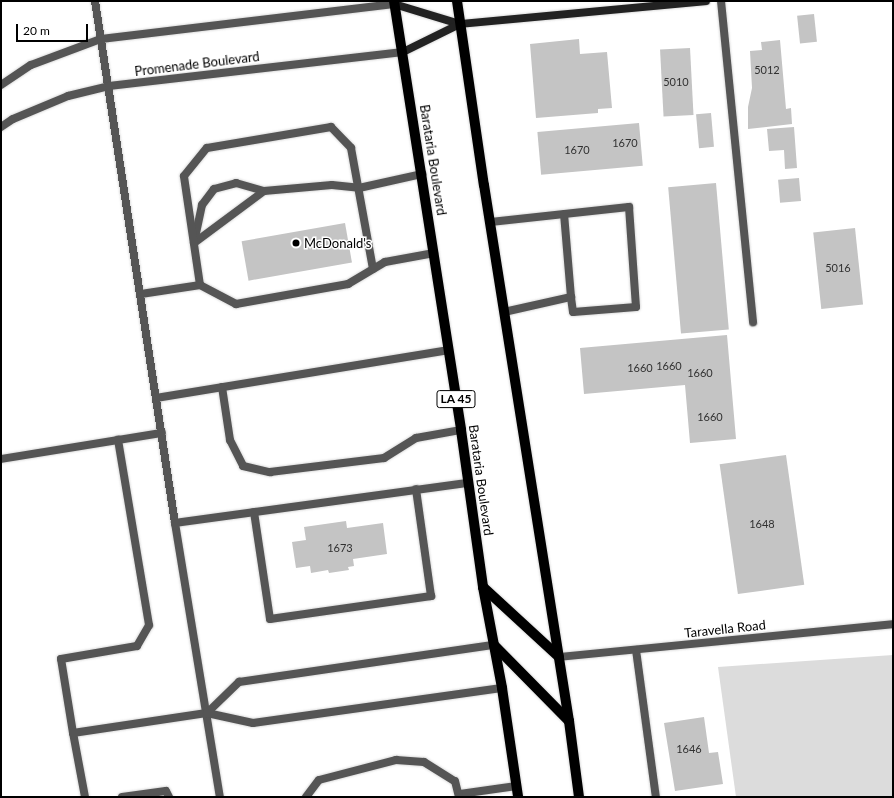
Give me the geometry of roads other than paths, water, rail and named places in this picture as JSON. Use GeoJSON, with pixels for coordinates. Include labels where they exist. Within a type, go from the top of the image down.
{"type":"FeatureCollection","features":[{"type":"Feature","properties":{"kind":"main road"},"geometry":{"type":"LineString","coordinates":[[457,1],[490,222],[569,721],[579,797]]}},
{"type":"Feature","properties":{"kind":"main road","name":"Barataria Boulevard"},"geometry":{"type":"LineString","coordinates":[[394,3],[422,174],[483,587],[502,688],[518,797]]}},
{"type":"Feature","properties":{"kind":"main road"},"geometry":{"type":"LineString","coordinates":[[483,587],[559,657]]}},
{"type":"Feature","properties":{"kind":"main road"},"geometry":{"type":"LineString","coordinates":[[494,645],[569,721]]}},
{"type":"Feature","properties":{"kind":"street"},"geometry":{"type":"LineString","coordinates":[[95,1],[175,523],[208,713],[220,797]]}},
{"type":"Feature","properties":{"kind":"street"},"geometry":{"type":"LineString","coordinates":[[403,52],[460,24],[706,1]]}},
{"type":"Feature","properties":{"kind":"street"},"geometry":{"type":"LineString","coordinates":[[721,1],[753,322]]}},
{"type":"Feature","properties":{"kind":"street"},"geometry":{"type":"LineString","coordinates":[[1,85],[31,65],[101,39],[394,3],[460,24]]}},
{"type":"Feature","properties":{"kind":"street","name":"Promenade Boulevard"},"geometry":{"type":"LineString","coordinates":[[1,127],[13,119],[68,96],[109,86],[403,52]]}},
{"type":"Feature","properties":{"kind":"street"},"geometry":{"type":"LineString","coordinates":[[200,285],[184,176],[207,148],[331,127],[351,148],[373,269]]}},
{"type":"Feature","properties":{"kind":"street"},"geometry":{"type":"LineString","coordinates":[[194,243],[202,205],[214,189],[236,183],[264,191],[332,185],[359,188],[422,174]]}},
{"type":"Feature","properties":{"kind":"street"},"geometry":{"type":"LineString","coordinates":[[194,243],[264,191]]}},
{"type":"Feature","properties":{"kind":"street"},"geometry":{"type":"LineString","coordinates":[[490,222],[564,214],[629,207],[636,307],[573,312],[564,214]]}},
{"type":"Feature","properties":{"kind":"street"},"geometry":{"type":"LineString","coordinates":[[141,294],[200,285],[236,304],[348,284],[385,262],[434,253]]}},
{"type":"Feature","properties":{"kind":"street"},"geometry":{"type":"LineString","coordinates":[[504,312],[571,296]]}},
{"type":"Feature","properties":{"kind":"street"},"geometry":{"type":"LineString","coordinates":[[156,398],[448,350]]}},
{"type":"Feature","properties":{"kind":"street"},"geometry":{"type":"LineString","coordinates":[[222,387],[230,440],[244,466],[270,472],[384,458],[416,438],[461,430]]}},
{"type":"Feature","properties":{"kind":"street"},"geometry":{"type":"LineString","coordinates":[[1,459],[162,433]]}},
{"type":"Feature","properties":{"kind":"street"},"geometry":{"type":"LineString","coordinates":[[85,797],[60,659],[137,646],[149,624],[118,440]]}},
{"type":"Feature","properties":{"kind":"street"},"geometry":{"type":"LineString","coordinates":[[175,523],[416,488],[468,482]]}},
{"type":"Feature","properties":{"kind":"street"},"geometry":{"type":"LineString","coordinates":[[254,512],[270,619],[431,596],[416,488]]}},
{"type":"Feature","properties":{"kind":"street","name":"Taravella Road"},"geometry":{"type":"LineString","coordinates":[[559,657],[893,624]]}},
{"type":"Feature","properties":{"kind":"street"},"geometry":{"type":"LineString","coordinates":[[208,713],[239,682],[494,645]]}},
{"type":"Feature","properties":{"kind":"street"},"geometry":{"type":"LineString","coordinates":[[636,650],[656,797]]}},
{"type":"Feature","properties":{"kind":"street"},"geometry":{"type":"LineString","coordinates":[[73,733],[208,713],[253,722],[502,688]]}},
{"type":"Feature","properties":{"kind":"street"},"geometry":{"type":"LineString","coordinates":[[306,797],[319,780],[396,760],[424,762],[455,781],[460,796],[516,786]]}},
{"type":"Feature","properties":{"kind":"street"},"geometry":{"type":"LineString","coordinates":[[122,797],[166,791],[169,797]]}},
{"type":"Feature","properties":{"kind":"place","name":"McDonald's"},"geometry":{"type":"Point","coordinates":[296,243]}}]}
